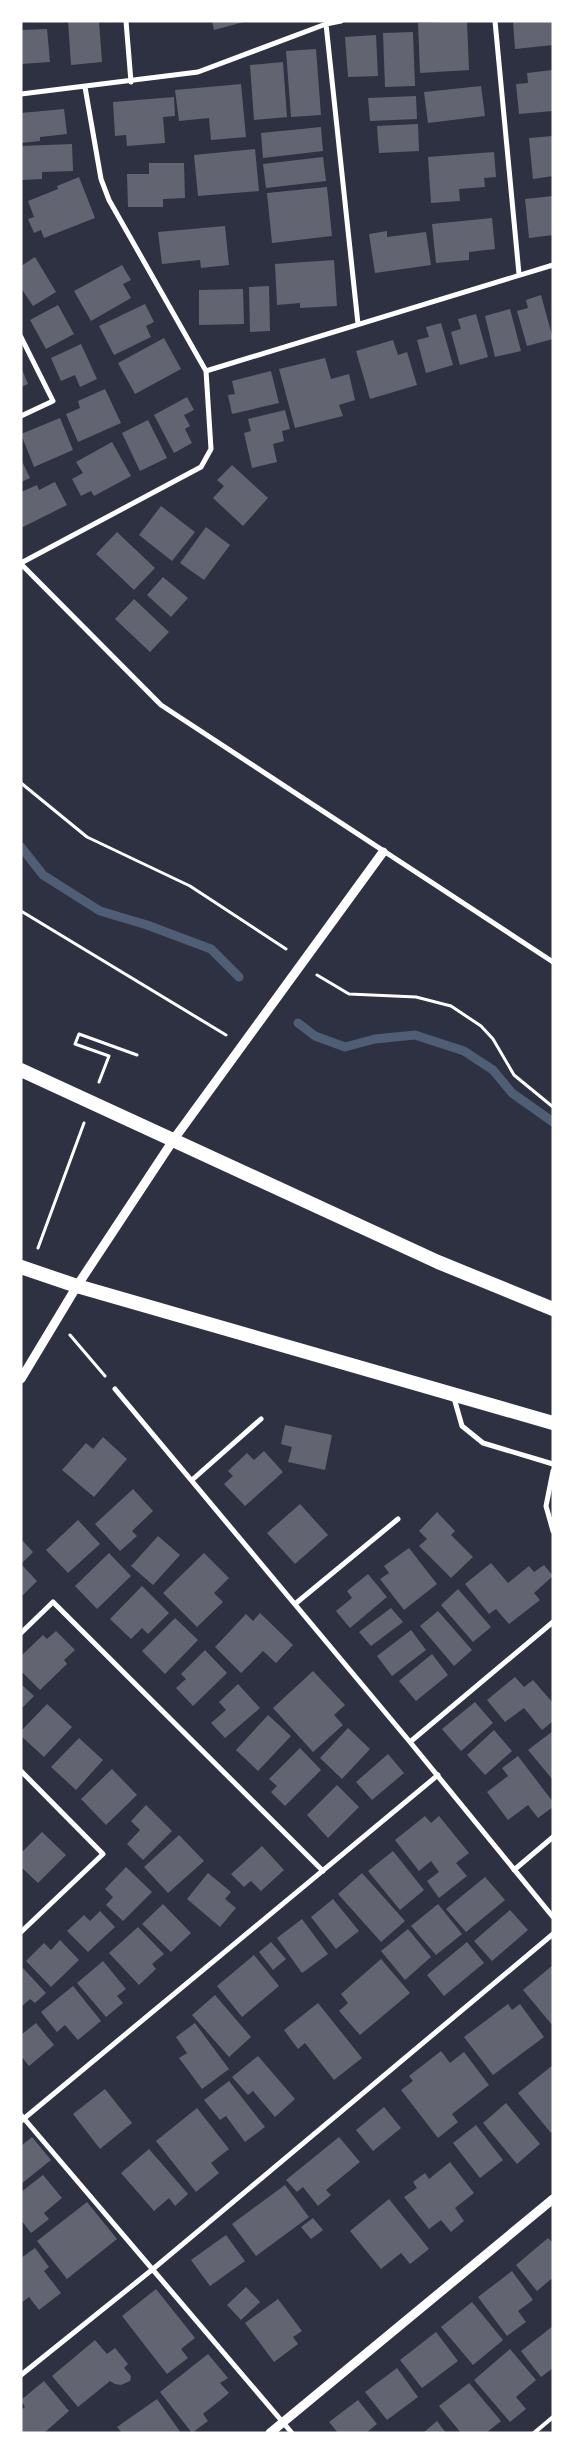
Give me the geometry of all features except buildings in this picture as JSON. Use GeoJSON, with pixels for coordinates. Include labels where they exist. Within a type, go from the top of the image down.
{"type":"FeatureCollection","features":[{"type":"Feature","properties":{"kind":"highway"},"geometry":{"type":"LineString","coordinates":[[21,1070],[174,1138],[438,1262],[553,1309]]}},
{"type":"Feature","properties":{"kind":"highway"},"geometry":{"type":"LineString","coordinates":[[21,1267],[77,1286],[553,1423]]}},
{"type":"Feature","properties":{"kind":"street"},"geometry":{"type":"LineString","coordinates":[[126,21],[130,82]]}},
{"type":"Feature","properties":{"kind":"street"},"geometry":{"type":"LineString","coordinates":[[21,94],[130,82],[198,72],[326,24],[341,21]]}},
{"type":"Feature","properties":{"kind":"street"},"geometry":{"type":"LineString","coordinates":[[495,21],[519,274]]}},
{"type":"Feature","properties":{"kind":"street"},"geometry":{"type":"LineString","coordinates":[[326,24],[358,324]]}},
{"type":"Feature","properties":{"kind":"street"},"geometry":{"type":"LineString","coordinates":[[85,87],[101,179],[109,200],[206,372],[211,449],[201,467],[21,563],[161,705],[553,962]]}},
{"type":"Feature","properties":{"kind":"street"},"geometry":{"type":"LineString","coordinates":[[206,372],[553,265]]}},
{"type":"Feature","properties":{"kind":"street"},"geometry":{"type":"LineString","coordinates":[[21,337],[53,401],[21,416]]}},
{"type":"Feature","properties":{"kind":"street"},"geometry":{"type":"LineString","coordinates":[[21,1379],[77,1286],[174,1138],[383,852]]}},
{"type":"Feature","properties":{"kind":"street"},"geometry":{"type":"LineString","coordinates":[[115,1389],[438,1775],[553,1917]]}},
{"type":"Feature","properties":{"kind":"street"},"geometry":{"type":"LineString","coordinates":[[453,1395],[462,1426],[483,1443],[553,1464]]}},
{"type":"Feature","properties":{"kind":"street"},"geometry":{"type":"LineString","coordinates":[[192,1480],[261,1419]]}},
{"type":"Feature","properties":{"kind":"street"},"geometry":{"type":"LineString","coordinates":[[553,1471],[546,1506],[553,1531]]}},
{"type":"Feature","properties":{"kind":"street"},"geometry":{"type":"LineString","coordinates":[[295,1604],[398,1518]]}},
{"type":"Feature","properties":{"kind":"street"},"geometry":{"type":"LineString","coordinates":[[21,1633],[53,1602],[323,1871]]}},
{"type":"Feature","properties":{"kind":"street"},"geometry":{"type":"LineString","coordinates":[[410,1742],[553,1622]]}},
{"type":"Feature","properties":{"kind":"street"},"geometry":{"type":"LineString","coordinates":[[21,1771],[103,1854],[21,1932]]}},
{"type":"Feature","properties":{"kind":"street"},"geometry":{"type":"LineString","coordinates":[[292,2433],[22,2118],[438,1775]]}},
{"type":"Feature","properties":{"kind":"street"},"geometry":{"type":"LineString","coordinates":[[514,1870],[553,1837]]}},
{"type":"Feature","properties":{"kind":"street"},"geometry":{"type":"LineString","coordinates":[[21,2375],[153,2270],[553,1934]]}},
{"type":"Feature","properties":{"kind":"street"},"geometry":{"type":"LineString","coordinates":[[270,2433],[553,2199]]}},
{"type":"Feature","properties":{"kind":"lane"},"geometry":{"type":"LineString","coordinates":[[534,2433],[553,2417]]}},
{"type":"Feature","properties":{"kind":"path"},"geometry":{"type":"LineString","coordinates":[[21,783],[87,837],[190,886],[286,949]]}},
{"type":"Feature","properties":{"kind":"path"},"geometry":{"type":"LineString","coordinates":[[21,911],[242,1044]]}},
{"type":"Feature","properties":{"kind":"path"},"geometry":{"type":"LineString","coordinates":[[313,972],[349,994],[416,997],[451,1006],[481,1026],[493,1039],[514,1075],[553,1107]]}},
{"type":"Feature","properties":{"kind":"path"},"geometry":{"type":"LineString","coordinates":[[99,1084],[109,1056],[75,1044],[79,1034],[137,1056]]}},
{"type":"Feature","properties":{"kind":"path"},"geometry":{"type":"LineString","coordinates":[[35,1257],[85,1120]]}},
{"type":"Feature","properties":{"kind":"path"},"geometry":{"type":"LineString","coordinates":[[68,1332],[115,1389]]}},
{"type":"Feature","properties":{"kind":"waterway"},"geometry":{"type":"LineString","coordinates":[[21,847],[43,875],[100,911],[147,925],[211,949],[239,977]]}},
{"type":"Feature","properties":{"kind":"waterway"},"geometry":{"type":"LineString","coordinates":[[298,1023],[315,1036],[345,1047],[375,1039],[415,1035],[464,1051],[493,1070],[512,1093],[553,1122]]}}]}
